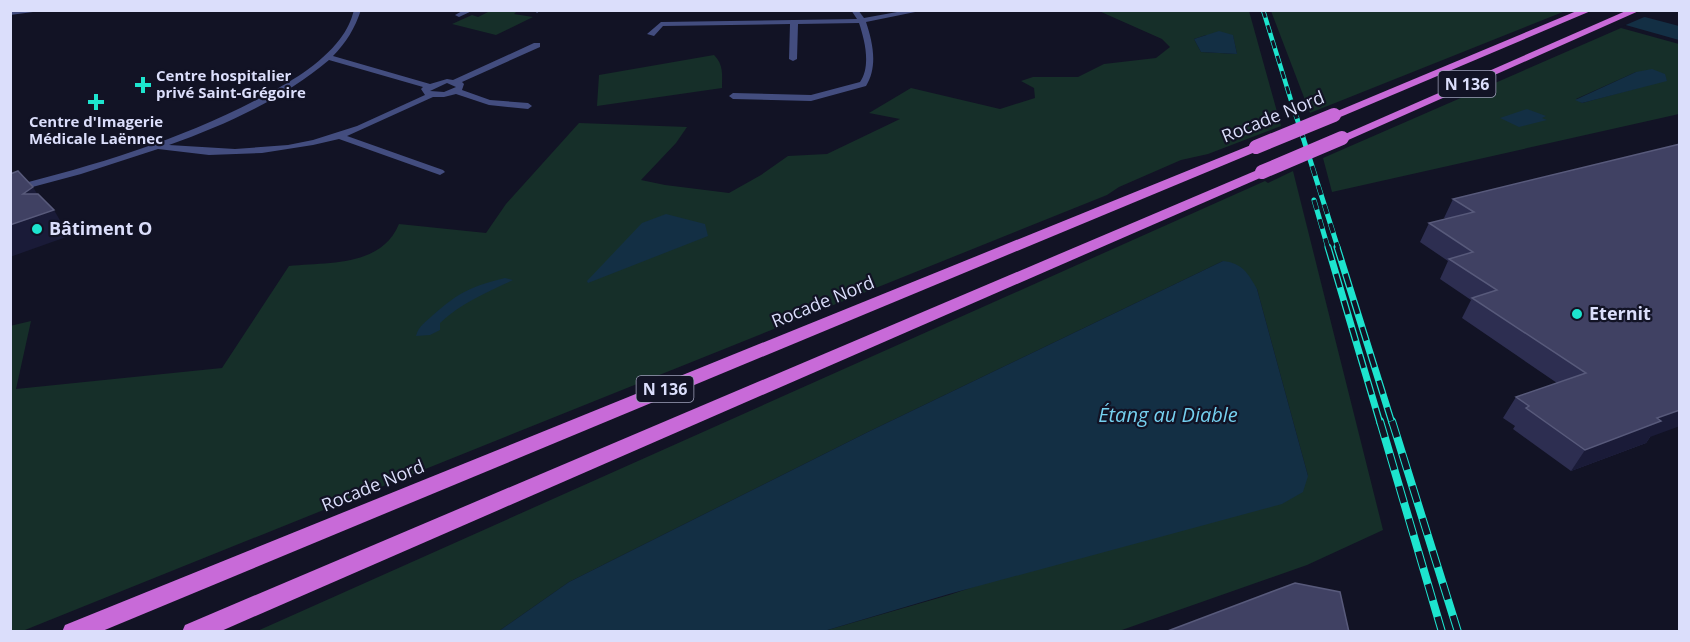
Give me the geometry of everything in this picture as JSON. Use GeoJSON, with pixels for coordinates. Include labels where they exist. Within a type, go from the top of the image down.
{"type":"FeatureCollection","features":[{"type":"Feature","properties":{"kind":"highway","name":"Rocade Nord"},"geometry":{"type":"LineString","coordinates":[[73,632],[1589,10]]}},
{"type":"Feature","properties":{"kind":"highway","name":"N 136"},"geometry":{"type":"LineString","coordinates":[[193,632],[1637,10]]}},
{"type":"Feature","properties":{"kind":"street"},"geometry":{"type":"LineString","coordinates":[[10,13],[33,10]]}},
{"type":"Feature","properties":{"kind":"street"},"geometry":{"type":"LineString","coordinates":[[10,189],[89,169],[158,146],[256,104],[286,87],[327,57],[342,42],[358,10]]}},
{"type":"Feature","properties":{"kind":"street"},"geometry":{"type":"LineString","coordinates":[[459,15],[471,10]]}},
{"type":"Feature","properties":{"kind":"street"},"geometry":{"type":"LineString","coordinates":[[733,96],[811,98],[863,84],[869,74],[869,58],[861,21],[854,10]]}},
{"type":"Feature","properties":{"kind":"street"},"geometry":{"type":"LineString","coordinates":[[651,34],[661,24],[861,21],[922,10]]}},
{"type":"Feature","properties":{"kind":"street"},"geometry":{"type":"LineString","coordinates":[[793,59],[794,22]]}},
{"type":"Feature","properties":{"kind":"street"},"geometry":{"type":"LineString","coordinates":[[456,87],[537,45]]}},
{"type":"Feature","properties":{"kind":"street"},"geometry":{"type":"LineString","coordinates":[[327,57],[430,90]]}},
{"type":"Feature","properties":{"kind":"street"},"geometry":{"type":"LineString","coordinates":[[158,146],[191,152],[244,152],[294,146],[358,129],[430,90],[438,83],[456,87],[489,102],[528,106]]}},
{"type":"Feature","properties":{"kind":"street"},"geometry":{"type":"LineString","coordinates":[[337,135],[440,172]]}},
{"type":"Feature","properties":{"kind":"green space"},"geometry":{"type":"Polygon","coordinates":[[[1558,10],[1563,12],[1310,113],[1271,11],[1558,10]]]}},
{"type":"Feature","properties":{"kind":"green space"},"geometry":{"type":"Polygon","coordinates":[[[490,11],[517,11],[514,14],[533,17],[496,35],[452,24],[472,15],[478,17],[490,11]]]}},
{"type":"Feature","properties":{"kind":"green space"},"geometry":{"type":"Polygon","coordinates":[[[1099,11],[1249,11],[1281,126],[1208,154],[1181,160],[1119,187],[1107,195],[20,632],[10,631],[10,326],[31,321],[16,389],[222,368],[289,266],[352,260],[367,255],[380,248],[391,238],[399,224],[486,233],[506,204],[579,123],[687,127],[676,143],[641,180],[729,193],[788,156],[827,154],[900,119],[869,113],[911,88],[1000,109],[1035,98],[1034,88],[1021,81],[1033,77],[1078,77],[1104,64],[1156,58],[1170,47],[1162,39],[1099,11]],[[1206,35],[1194,39],[1201,52],[1237,54],[1233,36],[1206,35]]]}},
{"type":"Feature","properties":{"kind":"green space"},"geometry":{"type":"Polygon","coordinates":[[[1621,28],[1679,44],[1679,114],[1332,192],[1323,158],[1621,28]],[[1636,72],[1576,99],[1582,103],[1667,80],[1636,72]]]}},
{"type":"Feature","properties":{"kind":"green space"},"geometry":{"type":"Polygon","coordinates":[[[714,55],[721,66],[722,88],[597,106],[599,75],[714,55]]]}},
{"type":"Feature","properties":{"kind":"green space"},"geometry":{"type":"Polygon","coordinates":[[[1293,171],[1383,530],[1307,565],[1119,631],[824,631],[949,595],[1308,476],[1257,289],[1223,261],[868,432],[569,582],[499,631],[255,632],[1265,181],[1268,183],[1293,171]]]}},
{"type":"Feature","properties":{"kind":"water"},"geometry":{"type":"Polygon","coordinates":[[[1576,11],[1622,11],[1679,26],[1679,40],[1576,11]]]}},
{"type":"Feature","properties":{"kind":"water"},"geometry":{"type":"Polygon","coordinates":[[[1219,31],[1233,35],[1237,54],[1201,52],[1194,39],[1219,31]]]}},
{"type":"Feature","properties":{"kind":"water"},"geometry":{"type":"Polygon","coordinates":[[[1652,69],[1665,74],[1667,81],[1582,103],[1575,100],[1636,72],[1652,69]]]}},
{"type":"Feature","properties":{"kind":"water"},"geometry":{"type":"Polygon","coordinates":[[[1527,109],[1546,116],[1542,118],[1547,120],[1519,127],[1500,118],[1527,109]]]}},
{"type":"Feature","properties":{"kind":"water"},"geometry":{"type":"Polygon","coordinates":[[[666,214],[705,224],[708,236],[588,283],[587,281],[642,223],[666,214]]]}},
{"type":"Feature","properties":{"kind":"water","name":"Étang au Diable"},"geometry":{"type":"Polygon","coordinates":[[[1223,261],[1235,264],[1244,270],[1257,289],[1308,476],[1303,492],[1282,504],[949,594],[824,631],[499,631],[569,582],[868,432],[1223,261]]]}},
{"type":"Feature","properties":{"kind":"water"},"geometry":{"type":"Polygon","coordinates":[[[505,278],[513,280],[475,298],[457,310],[440,323],[440,330],[430,335],[416,336],[423,324],[459,295],[483,284],[505,278]]]}},
{"type":"Feature","properties":{"kind":"pier"},"geometry":{"type":"Polygon","coordinates":[[[1573,10],[1634,10],[1649,15],[1621,27],[1575,13],[1573,10]]]}},
{"type":"Feature","properties":{"kind":"building","name":"Eternit"},"geometry":{"type":"Polygon","coordinates":[[[1680,144],[1680,410],[1657,418],[1661,421],[1585,450],[1526,408],[1529,406],[1516,397],[1586,373],[1472,298],[1497,290],[1449,259],[1473,252],[1429,223],[1474,212],[1453,199],[1680,144]]]}},
{"type":"Feature","properties":{"kind":"building"},"geometry":{"type":"Polygon","coordinates":[[[18,171],[33,187],[23,194],[38,194],[54,210],[10,225],[10,174],[18,171]]]}},
{"type":"Feature","properties":{"kind":"building"},"geometry":{"type":"Polygon","coordinates":[[[1295,583],[1340,592],[1349,632],[1165,632],[1295,583]]]}},
{"type":"Feature","properties":{"kind":"railway"},"geometry":{"type":"LineString","coordinates":[[1263,10],[1294,110]]}},
{"type":"Feature","properties":{"kind":"railway"},"geometry":{"type":"LineString","coordinates":[[1294,109],[1338,248]]}},
{"type":"Feature","properties":{"kind":"railway"},"geometry":{"type":"LineString","coordinates":[[1314,200],[1328,248]]}},
{"type":"Feature","properties":{"kind":"railway"},"geometry":{"type":"LineString","coordinates":[[1328,247],[1380,423]]}},
{"type":"Feature","properties":{"kind":"railway"},"geometry":{"type":"LineString","coordinates":[[1337,247],[1392,423]]}},
{"type":"Feature","properties":{"kind":"railway"},"geometry":{"type":"LineString","coordinates":[[1380,421],[1442,632]]}},
{"type":"Feature","properties":{"kind":"railway"},"geometry":{"type":"LineString","coordinates":[[1392,421],[1458,632]]}},
{"type":"Feature","properties":{"kind":"place","name":"Centre hospitalier privé Saint-Grégoire"},"geometry":{"type":"Point","coordinates":[143,85]}},
{"type":"Feature","properties":{"kind":"place","name":"Centre d'Imagerie Médicale Laënnec"},"geometry":{"type":"Point","coordinates":[96,102]}},
{"type":"Feature","properties":{"kind":"place","name":"Bâtiment O"},"geometry":{"type":"Point","coordinates":[37,229]}},
{"type":"Feature","properties":{"kind":"place","name":"Eternit"},"geometry":{"type":"Point","coordinates":[1577,314]}}]}
